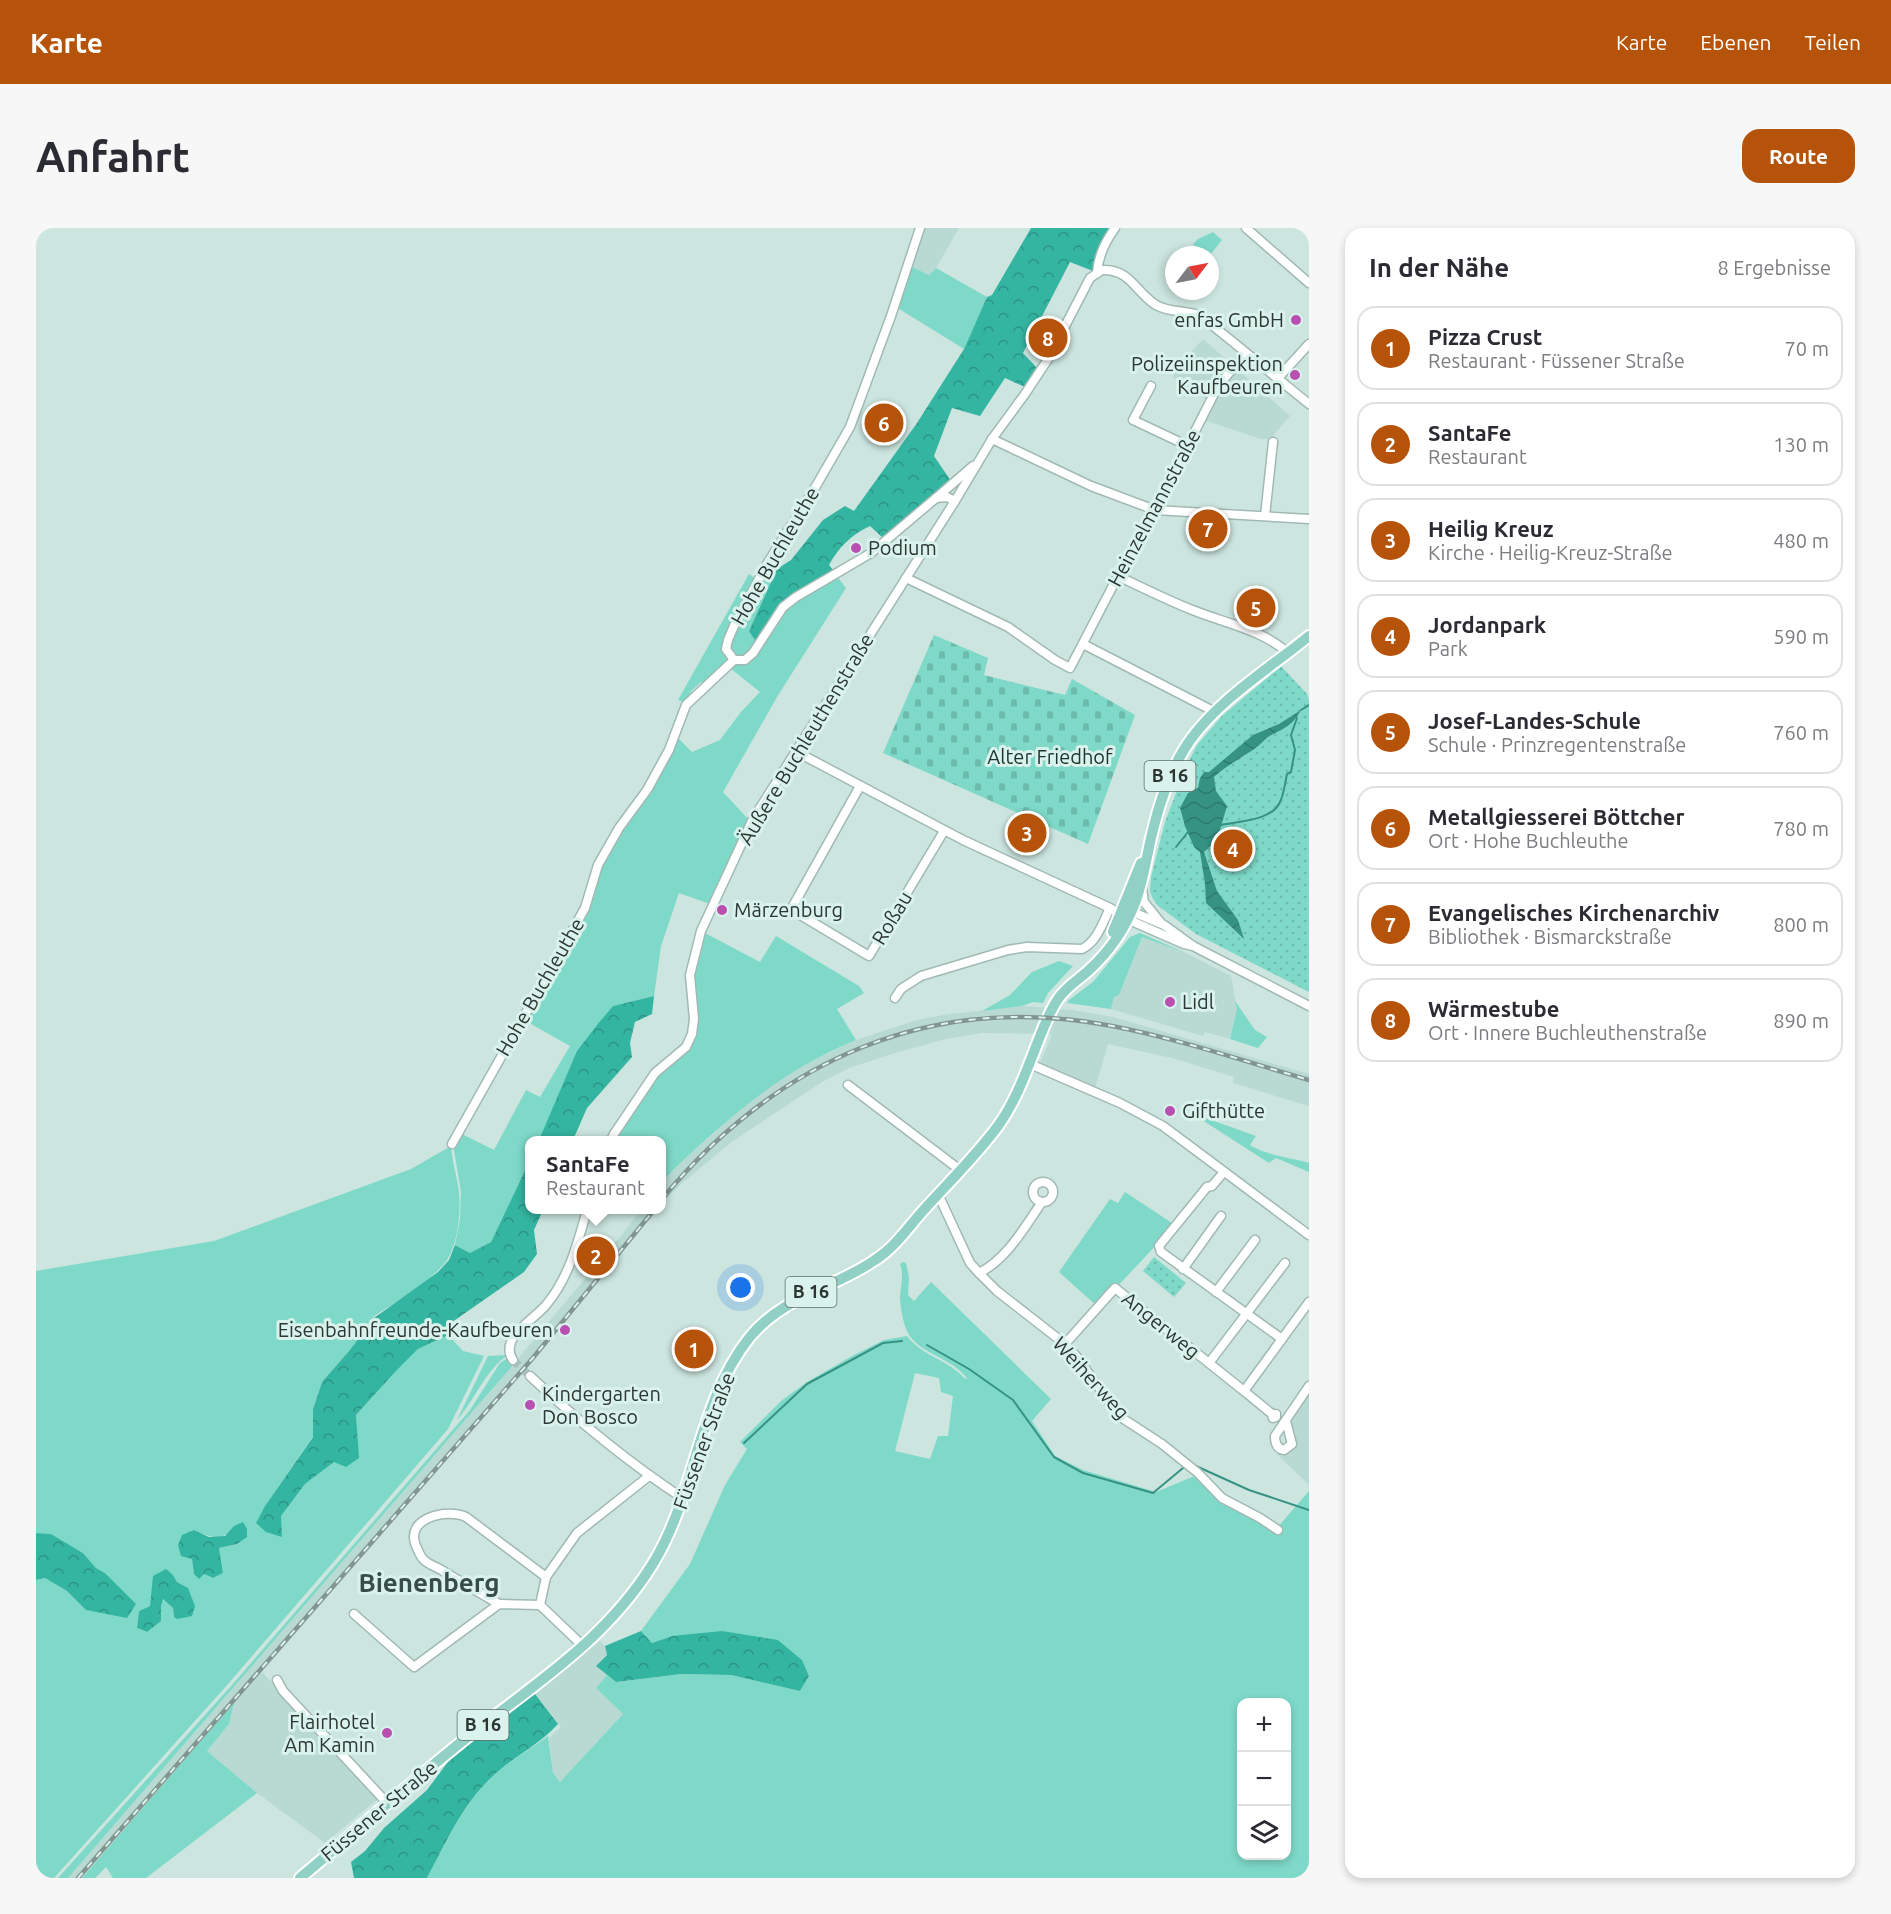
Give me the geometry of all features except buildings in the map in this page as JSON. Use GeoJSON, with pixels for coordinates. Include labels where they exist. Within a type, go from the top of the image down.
{"type":"FeatureCollection","features":[{"type":"Feature","properties":{"kind":"main road","name":"B 16"},"geometry":{"type":"LineString","coordinates":[[1121,912],[1142,881],[1160,805],[1177,761],[1191,740],[1215,712],[1309,636]]}},
{"type":"Feature","properties":{"kind":"main road","name":"B 16"},"geometry":{"type":"LineString","coordinates":[[1121,912],[1150,840]]}},
{"type":"Feature","properties":{"kind":"main road","name":"Füssener Straße"},"geometry":{"type":"LineString","coordinates":[[300,1878],[442,1757],[584,1647],[623,1606],[654,1563],[684,1499],[720,1387],[733,1360],[750,1337],[774,1313],[793,1300],[850,1276],[881,1256],[960,1170],[997,1126],[1016,1097],[1059,996],[1100,959],[1120,934],[1121,912]]}},
{"type":"Feature","properties":{"kind":"street","name":"Hohe Buchleuthe"},"geometry":{"type":"LineString","coordinates":[[452,1144],[585,908],[598,865],[669,750],[686,705],[734,660],[726,649],[734,626],[767,564],[850,427],[891,316],[920,228]]}},
{"type":"Feature","properties":{"kind":"street"},"geometry":{"type":"LineString","coordinates":[[1115,228],[1106,240],[1097,265],[1097,273],[1102,270],[1119,272],[1154,304],[1174,312],[1201,316],[1309,404]]}},
{"type":"Feature","properties":{"kind":"street"},"geometry":{"type":"LineString","coordinates":[[1246,228],[1309,283]]}},
{"type":"Feature","properties":{"kind":"street","name":"Äußere Buchleuthenstraße"},"geometry":{"type":"LineString","coordinates":[[613,1136],[655,1073],[686,1047],[692,1034],[694,1019],[690,975],[701,931],[753,819],[992,439],[1048,360],[1084,288],[1090,278],[1097,273]]}},
{"type":"Feature","properties":{"kind":"street"},"geometry":{"type":"LineString","coordinates":[[1278,378],[1309,344]]}},
{"type":"Feature","properties":{"kind":"street","name":"Heinzelmannstraße"},"geometry":{"type":"LineString","coordinates":[[906,578],[1008,627],[1070,668],[1155,510],[1186,445],[1218,386],[1245,353]]}},
{"type":"Feature","properties":{"kind":"street"},"geometry":{"type":"LineString","coordinates":[[1151,386],[1133,420],[1186,445]]}},
{"type":"Feature","properties":{"kind":"street"},"geometry":{"type":"LineString","coordinates":[[992,439],[1091,486],[1155,510],[1309,519]]}},
{"type":"Feature","properties":{"kind":"street"},"geometry":{"type":"LineString","coordinates":[[1265,516],[1272,442]]}},
{"type":"Feature","properties":{"kind":"street"},"geometry":{"type":"LineString","coordinates":[[734,660],[746,660],[753,653],[783,608],[796,597],[871,553],[980,459]]}},
{"type":"Feature","properties":{"kind":"street"},"geometry":{"type":"LineString","coordinates":[[936,498],[947,497],[954,501]]}},
{"type":"Feature","properties":{"kind":"street"},"geometry":{"type":"LineString","coordinates":[[1118,576],[1194,611],[1249,630],[1288,653]]}},
{"type":"Feature","properties":{"kind":"street"},"geometry":{"type":"LineString","coordinates":[[1083,644],[1215,712]]}},
{"type":"Feature","properties":{"kind":"street"},"geometry":{"type":"LineString","coordinates":[[795,751],[944,831],[1121,912],[1184,944],[1193,946]]}},
{"type":"Feature","properties":{"kind":"street","name":"Roßau"},"geometry":{"type":"LineString","coordinates":[[860,786],[794,906],[797,913],[869,957],[944,831]]}},
{"type":"Feature","properties":{"kind":"street"},"geometry":{"type":"LineString","coordinates":[[1142,881],[1144,902],[1164,925],[1193,946],[1309,1006]]}},
{"type":"Feature","properties":{"kind":"street"},"geometry":{"type":"LineString","coordinates":[[1121,912],[1164,925]]}},
{"type":"Feature","properties":{"kind":"street"},"geometry":{"type":"LineString","coordinates":[[895,998],[901,989],[921,976],[1008,950],[1027,947],[1082,949],[1089,946],[1099,932],[1121,912]]}},
{"type":"Feature","properties":{"kind":"street"},"geometry":{"type":"LineString","coordinates":[[1030,1064],[1120,1103],[1163,1126],[1309,1235]]}},
{"type":"Feature","properties":{"kind":"street"},"geometry":{"type":"LineString","coordinates":[[848,1085],[960,1170]]}},
{"type":"Feature","properties":{"kind":"street"},"geometry":{"type":"LineString","coordinates":[[1223,1173],[1212,1186],[1207,1187],[1160,1246],[1161,1252],[1282,1339]]}},
{"type":"Feature","properties":{"kind":"street","name":"Weiherweg"},"geometry":{"type":"LineString","coordinates":[[938,1194],[970,1263],[997,1291],[1065,1344],[1077,1357],[1119,1416],[1162,1444],[1198,1473],[1222,1498],[1278,1530]]}},
{"type":"Feature","properties":{"kind":"street"},"geometry":{"type":"LineString","coordinates":[[979,1274],[990,1268],[1012,1245],[1042,1202]]}},
{"type":"Feature","properties":{"kind":"street"},"geometry":{"type":"LineString","coordinates":[[513,1360],[509,1349],[511,1341],[556,1292],[577,1247],[586,1214]]}},
{"type":"Feature","properties":{"kind":"street"},"geometry":{"type":"LineString","coordinates":[[1183,1269],[1221,1216]]}},
{"type":"Feature","properties":{"kind":"street"},"geometry":{"type":"LineString","coordinates":[[1216,1292],[1255,1240]]}},
{"type":"Feature","properties":{"kind":"street","name":"Angerweg"},"geometry":{"type":"LineString","coordinates":[[1209,1363],[1285,1263]]}},
{"type":"Feature","properties":{"kind":"street","name":"Angerweg"},"geometry":{"type":"LineString","coordinates":[[1065,1344],[1115,1288],[1272,1414]]}},
{"type":"Feature","properties":{"kind":"street"},"geometry":{"type":"LineString","coordinates":[[1244,1391],[1309,1302]]}},
{"type":"Feature","properties":{"kind":"street"},"geometry":{"type":"LineString","coordinates":[[530,1376],[557,1402],[649,1476],[684,1499]]}},
{"type":"Feature","properties":{"kind":"street"},"geometry":{"type":"LineString","coordinates":[[1286,1421],[1309,1386]]}},
{"type":"Feature","properties":{"kind":"street"},"geometry":{"type":"LineString","coordinates":[[540,1605],[546,1577],[577,1533],[649,1476]]}},
{"type":"Feature","properties":{"kind":"street"},"geometry":{"type":"LineString","coordinates":[[546,1577],[458,1513],[442,1514],[425,1520],[414,1534],[422,1559],[499,1604],[540,1605],[584,1647]]}},
{"type":"Feature","properties":{"kind":"street"},"geometry":{"type":"LineString","coordinates":[[354,1614],[414,1666],[499,1604]]}},
{"type":"Feature","properties":{"kind":"street"},"geometry":{"type":"LineString","coordinates":[[277,1680],[284,1691],[388,1804]]}},
{"type":"Feature","properties":{"kind":"shaded area"},"geometry":{"type":"Polygon","coordinates":[[[923,228],[959,228],[936,268],[929,275],[910,266],[923,228]]]}},
{"type":"Feature","properties":{"kind":"shaded area"},"geometry":{"type":"Polygon","coordinates":[[[1203,339],[1290,416],[1270,439],[1260,439],[1204,420],[1213,404],[1173,377],[1177,368],[1203,339]]]}},
{"type":"Feature","properties":{"kind":"shaded area"},"geometry":{"type":"Polygon","coordinates":[[[1142,937],[1186,953],[1231,976],[1237,1009],[1230,1039],[1205,1032],[1203,1036],[1111,1009],[1114,997],[1119,995],[1142,937]]]}},
{"type":"Feature","properties":{"kind":"shaded area"},"geometry":{"type":"Polygon","coordinates":[[[1022,1006],[1073,1010],[1113,1017],[1309,1074],[1309,1106],[1233,1083],[1234,1077],[1172,1058],[1108,1044],[1095,1088],[1039,1065],[1052,1034],[982,1033],[946,1039],[898,1052],[849,1068],[822,1082],[733,1141],[666,1199],[666,1178],[673,1170],[751,1100],[781,1079],[813,1060],[856,1040],[917,1020],[1022,1006]]]}},
{"type":"Feature","properties":{"kind":"shaded area"},"geometry":{"type":"Polygon","coordinates":[[[638,1214],[654,1214],[532,1362],[262,1672],[379,1798],[325,1843],[257,1793],[207,1751],[229,1724],[233,1704],[82,1878],[68,1878],[516,1361],[638,1214]]]}},
{"type":"Feature","properties":{"kind":"shaded area"},"geometry":{"type":"Polygon","coordinates":[[[1309,1389],[1309,1485],[1277,1454],[1280,1450],[1290,1450],[1287,1422],[1309,1389]]]}},
{"type":"Feature","properties":{"kind":"shaded area"},"geometry":{"type":"Polygon","coordinates":[[[600,1641],[605,1646],[607,1655],[596,1666],[607,1675],[596,1688],[623,1714],[560,1782],[553,1773],[549,1738],[561,1727],[535,1694],[600,1641]]]}},
{"type":"Feature","properties":{"kind":"green space"},"geometry":{"type":"Polygon","coordinates":[[[1031,228],[1112,228],[1093,271],[1070,262],[1023,353],[1039,370],[1027,388],[1005,378],[980,416],[952,408],[934,456],[951,481],[883,538],[870,526],[851,538],[841,547],[829,565],[834,571],[795,595],[761,637],[755,640],[749,631],[777,569],[791,560],[823,520],[845,506],[854,511],[917,423],[964,349],[987,297],[992,295],[1031,228]]]}},
{"type":"Feature","properties":{"kind":"green space"},"geometry":{"type":"Polygon","coordinates":[[[1213,232],[1222,240],[1217,246],[1196,246],[1193,244],[1213,232]]]}},
{"type":"Feature","properties":{"kind":"green space"},"geometry":{"type":"Polygon","coordinates":[[[910,266],[929,275],[936,268],[987,297],[964,349],[896,307],[910,266]]]}},
{"type":"Feature","properties":{"kind":"green space"},"geometry":{"type":"Polygon","coordinates":[[[769,566],[777,569],[749,631],[761,637],[744,657],[736,657],[729,649],[730,640],[769,566]]]}},
{"type":"Feature","properties":{"kind":"green space"},"geometry":{"type":"Polygon","coordinates":[[[749,574],[756,579],[725,637],[730,660],[704,685],[701,682],[690,692],[693,696],[686,703],[678,700],[749,574]]]}},
{"type":"Feature","properties":{"kind":"green space"},"geometry":{"type":"Polygon","coordinates":[[[836,575],[846,588],[777,697],[723,792],[749,820],[710,904],[679,893],[661,946],[654,996],[613,1006],[556,1104],[541,1136],[525,1136],[525,1171],[491,1242],[470,1253],[455,1245],[460,1219],[461,1192],[453,1144],[460,1133],[494,1150],[526,1090],[540,1097],[570,1046],[524,1020],[586,909],[600,866],[676,736],[692,752],[720,740],[760,692],[730,668],[735,663],[747,663],[785,609],[836,575]]]}},
{"type":"Feature","properties":{"kind":"green space","name":"Alter Friedhof"},"geometry":{"type":"Polygon","coordinates":[[[934,635],[988,658],[984,675],[1065,695],[1072,679],[1135,715],[1088,844],[883,753],[934,635]]]}},
{"type":"Feature","properties":{"kind":"green space"},"geometry":{"type":"Polygon","coordinates":[[[1281,666],[1307,694],[1309,700],[1309,992],[1196,934],[1157,905],[1150,891],[1151,877],[1165,822],[1197,745],[1222,716],[1281,666]]]}},
{"type":"Feature","properties":{"kind":"green space"},"geometry":{"type":"Polygon","coordinates":[[[703,932],[760,962],[776,936],[859,986],[864,993],[837,1009],[856,1040],[804,1066],[758,1096],[694,1150],[666,1178],[666,1136],[616,1136],[656,1074],[693,1035],[692,976],[703,932]]]}},
{"type":"Feature","properties":{"kind":"green space"},"geometry":{"type":"Polygon","coordinates":[[[1140,933],[1186,953],[1142,937],[1119,995],[1114,997],[1111,1009],[1067,1003],[1093,982],[1130,937],[1140,933]]]}},
{"type":"Feature","properties":{"kind":"green space"},"geometry":{"type":"Polygon","coordinates":[[[1059,961],[1073,966],[1048,993],[1043,1003],[1033,1002],[1022,1006],[982,1011],[1010,995],[1032,972],[1059,961]]]}},
{"type":"Feature","properties":{"kind":"green space"},"geometry":{"type":"Polygon","coordinates":[[[654,996],[652,1014],[635,1022],[630,1043],[632,1057],[587,1108],[575,1136],[541,1136],[577,1051],[613,1006],[654,996]]]}},
{"type":"Feature","properties":{"kind":"green space"},"geometry":{"type":"Polygon","coordinates":[[[1235,1001],[1255,1030],[1267,1037],[1258,1048],[1230,1039],[1237,1009],[1235,1001]]]}},
{"type":"Feature","properties":{"kind":"green space"},"geometry":{"type":"Polygon","coordinates":[[[1200,1116],[1256,1136],[1250,1145],[1256,1148],[1309,1163],[1309,1172],[1276,1158],[1269,1163],[1199,1118],[1200,1116]]]}},
{"type":"Feature","properties":{"kind":"green space"},"geometry":{"type":"Polygon","coordinates":[[[451,1146],[460,1208],[451,1253],[432,1276],[373,1317],[349,1351],[322,1382],[313,1409],[313,1436],[265,1506],[281,1516],[305,1484],[334,1462],[358,1458],[356,1415],[418,1349],[448,1335],[463,1351],[484,1356],[448,1429],[228,1684],[54,1878],[36,1878],[36,1580],[45,1578],[67,1591],[87,1610],[101,1612],[135,1604],[83,1553],[51,1534],[36,1533],[36,1271],[214,1241],[411,1169],[451,1146]],[[234,1526],[221,1537],[205,1535],[194,1530],[192,1559],[194,1573],[213,1578],[223,1573],[219,1548],[237,1544],[234,1526]],[[173,1575],[150,1606],[139,1611],[137,1628],[146,1632],[161,1621],[163,1599],[173,1608],[174,1617],[188,1588],[177,1582],[173,1575]]]}},
{"type":"Feature","properties":{"kind":"green space"},"geometry":{"type":"Polygon","coordinates":[[[525,1171],[525,1214],[541,1214],[534,1230],[537,1254],[524,1272],[445,1327],[448,1335],[418,1349],[396,1371],[356,1415],[359,1458],[346,1467],[334,1462],[305,1484],[281,1516],[282,1537],[266,1532],[256,1523],[265,1506],[313,1437],[313,1409],[322,1382],[374,1318],[438,1272],[449,1260],[455,1245],[470,1253],[491,1242],[525,1171]]]}},
{"type":"Feature","properties":{"kind":"green space"},"geometry":{"type":"Polygon","coordinates":[[[1125,1192],[1175,1225],[1098,1307],[1059,1272],[1110,1199],[1118,1203],[1125,1192]]]}},
{"type":"Feature","properties":{"kind":"green space"},"geometry":{"type":"Polygon","coordinates":[[[1154,1257],[1186,1283],[1174,1297],[1143,1271],[1154,1257]]]}},
{"type":"Feature","properties":{"kind":"green space"},"geometry":{"type":"Polygon","coordinates":[[[906,1263],[909,1277],[908,1295],[914,1301],[931,1282],[1051,1399],[1032,1421],[1055,1456],[1083,1470],[1156,1492],[1197,1475],[1221,1500],[1277,1528],[1309,1491],[1309,1878],[427,1878],[472,1799],[499,1771],[548,1736],[553,1773],[560,1782],[623,1714],[596,1688],[607,1675],[616,1682],[681,1674],[731,1675],[800,1691],[809,1676],[802,1660],[778,1640],[672,1636],[652,1643],[641,1631],[690,1564],[725,1485],[747,1449],[740,1442],[781,1401],[807,1382],[852,1356],[884,1340],[907,1336],[920,1348],[951,1367],[965,1379],[967,1378],[953,1365],[919,1346],[908,1333],[903,1320],[900,1296],[900,1264],[906,1263]],[[915,1373],[895,1451],[930,1459],[938,1436],[948,1436],[953,1396],[941,1392],[939,1378],[915,1373]]]}},
{"type":"Feature","properties":{"kind":"green space"},"geometry":{"type":"Polygon","coordinates":[[[508,1355],[493,1369],[457,1420],[488,1356],[508,1355]]]}},
{"type":"Feature","properties":{"kind":"green space"},"geometry":{"type":"Polygon","coordinates":[[[509,1357],[514,1364],[68,1878],[58,1878],[232,1685],[470,1410],[500,1363],[509,1357]]]}},
{"type":"Feature","properties":{"kind":"green space"},"geometry":{"type":"Polygon","coordinates":[[[243,1522],[247,1529],[247,1537],[237,1544],[219,1548],[223,1573],[213,1578],[204,1574],[199,1579],[194,1574],[192,1559],[181,1556],[178,1545],[182,1535],[194,1530],[209,1537],[225,1536],[234,1526],[243,1522]]]}},
{"type":"Feature","properties":{"kind":"green space"},"geometry":{"type":"Polygon","coordinates":[[[36,1533],[51,1534],[83,1553],[96,1568],[105,1573],[136,1604],[127,1618],[86,1610],[67,1591],[45,1578],[36,1580],[36,1533]]]}},
{"type":"Feature","properties":{"kind":"green space"},"geometry":{"type":"Polygon","coordinates":[[[166,1569],[177,1582],[188,1588],[195,1606],[192,1616],[177,1619],[174,1617],[173,1608],[163,1599],[161,1621],[147,1632],[137,1628],[139,1611],[150,1606],[153,1576],[166,1569]]]}},
{"type":"Feature","properties":{"kind":"green space"},"geometry":{"type":"Polygon","coordinates":[[[641,1631],[652,1643],[672,1636],[722,1631],[778,1640],[802,1660],[809,1676],[800,1691],[731,1675],[681,1674],[616,1682],[596,1666],[607,1655],[605,1646],[641,1631]]]}},
{"type":"Feature","properties":{"kind":"green space"},"geometry":{"type":"Polygon","coordinates":[[[535,1694],[558,1724],[482,1787],[456,1824],[427,1878],[354,1878],[351,1862],[365,1851],[384,1828],[427,1790],[450,1759],[535,1694]]]}},
{"type":"Feature","properties":{"kind":"green space"},"geometry":{"type":"Polygon","coordinates":[[[234,1703],[229,1724],[207,1751],[257,1793],[146,1878],[113,1878],[106,1867],[95,1878],[82,1878],[234,1703]]]}},
{"type":"Feature","properties":{"kind":"water"},"geometry":{"type":"Polygon","coordinates":[[[1301,710],[1290,724],[1268,737],[1214,777],[1216,791],[1227,806],[1217,840],[1204,852],[1217,891],[1238,920],[1244,939],[1206,903],[1200,852],[1194,847],[1180,808],[1188,793],[1198,788],[1204,772],[1209,772],[1253,735],[1279,724],[1301,710]]]}},
{"type":"Feature","properties":{"kind":"waterway"},"geometry":{"type":"LineString","coordinates":[[1301,710],[1309,705]]}},
{"type":"Feature","properties":{"kind":"waterway"},"geometry":{"type":"LineString","coordinates":[[1221,825],[1262,817],[1276,808],[1282,796],[1287,774],[1291,772],[1295,750],[1291,735],[1297,718]]}},
{"type":"Feature","properties":{"kind":"waterway"},"geometry":{"type":"LineString","coordinates":[[1176,847],[1188,832]]}},
{"type":"Feature","properties":{"kind":"waterway"},"geometry":{"type":"LineString","coordinates":[[744,1443],[807,1384],[883,1343],[902,1341]]}},
{"type":"Feature","properties":{"kind":"waterway"},"geometry":{"type":"LineString","coordinates":[[927,1345],[969,1369],[1013,1400],[1054,1457],[1083,1473],[1153,1493],[1183,1468]]}},
{"type":"Feature","properties":{"kind":"waterway"},"geometry":{"type":"LineString","coordinates":[[1196,1466],[1249,1490],[1309,1510]]}},
{"type":"Feature","properties":{"kind":"tunnel"},"geometry":{"type":"LineString","coordinates":[[513,1360],[530,1376]]}},
{"type":"Feature","properties":{"kind":"railway"},"geometry":{"type":"LineString","coordinates":[[666,1195],[707,1150],[755,1108],[807,1074],[862,1047],[920,1029],[981,1019],[1045,1018],[1112,1026],[1187,1044],[1309,1080]]}},
{"type":"Feature","properties":{"kind":"railway"},"geometry":{"type":"LineString","coordinates":[[78,1878],[532,1359],[651,1214]]}},
{"type":"Feature","properties":{"kind":"place","name":"enfas GmbH"},"geometry":{"type":"Point","coordinates":[1296,320]}},
{"type":"Feature","properties":{"kind":"place","name":"Wärmestube"},"geometry":{"type":"Point","coordinates":[1048,338]}},
{"type":"Feature","properties":{"kind":"place","name":"Polizeiinspektion Kaufbeuren"},"geometry":{"type":"Point","coordinates":[1295,375]}},
{"type":"Feature","properties":{"kind":"place","name":"Metallgiesserei Böttcher"},"geometry":{"type":"Point","coordinates":[884,423]}},
{"type":"Feature","properties":{"kind":"place","name":"Evangelisches Kirchenarchiv"},"geometry":{"type":"Point","coordinates":[1208,529]}},
{"type":"Feature","properties":{"kind":"place","name":"Podium"},"geometry":{"type":"Point","coordinates":[856,548]}},
{"type":"Feature","properties":{"kind":"place","name":"Josef-Landes-Schule"},"geometry":{"type":"Point","coordinates":[1256,608]}},
{"type":"Feature","properties":{"kind":"place","name":"Heilig Kreuz"},"geometry":{"type":"Point","coordinates":[1027,833]}},
{"type":"Feature","properties":{"kind":"place","name":"Jordanpark"},"geometry":{"type":"Point","coordinates":[1233,849]}},
{"type":"Feature","properties":{"kind":"place","name":"Märzenburg"},"geometry":{"type":"Point","coordinates":[722,910]}},
{"type":"Feature","properties":{"kind":"place","name":"Lidl"},"geometry":{"type":"Point","coordinates":[1170,1002]}},
{"type":"Feature","properties":{"kind":"place","name":"Gifthütte"},"geometry":{"type":"Point","coordinates":[1170,1111]}},
{"type":"Feature","properties":{"kind":"place","name":"SantaFe"},"geometry":{"type":"Point","coordinates":[596,1256]}},
{"type":"Feature","properties":{"kind":"place","name":"Eisenbahnfreunde-Kaufbeuren"},"geometry":{"type":"Point","coordinates":[565,1330]}},
{"type":"Feature","properties":{"kind":"place","name":"Pizza Crust"},"geometry":{"type":"Point","coordinates":[694,1349]}},
{"type":"Feature","properties":{"kind":"place","name":"Kindergarten Don Bosco"},"geometry":{"type":"Point","coordinates":[530,1405]}},
{"type":"Feature","properties":{"kind":"place","name":"Flairhotel Am Kamin"},"geometry":{"type":"Point","coordinates":[387,1733]}},
{"type":"Feature","properties":{"kind":"district","name":"Bienenberg"},"geometry":{"type":"Point","coordinates":[429,1583]}}]}
